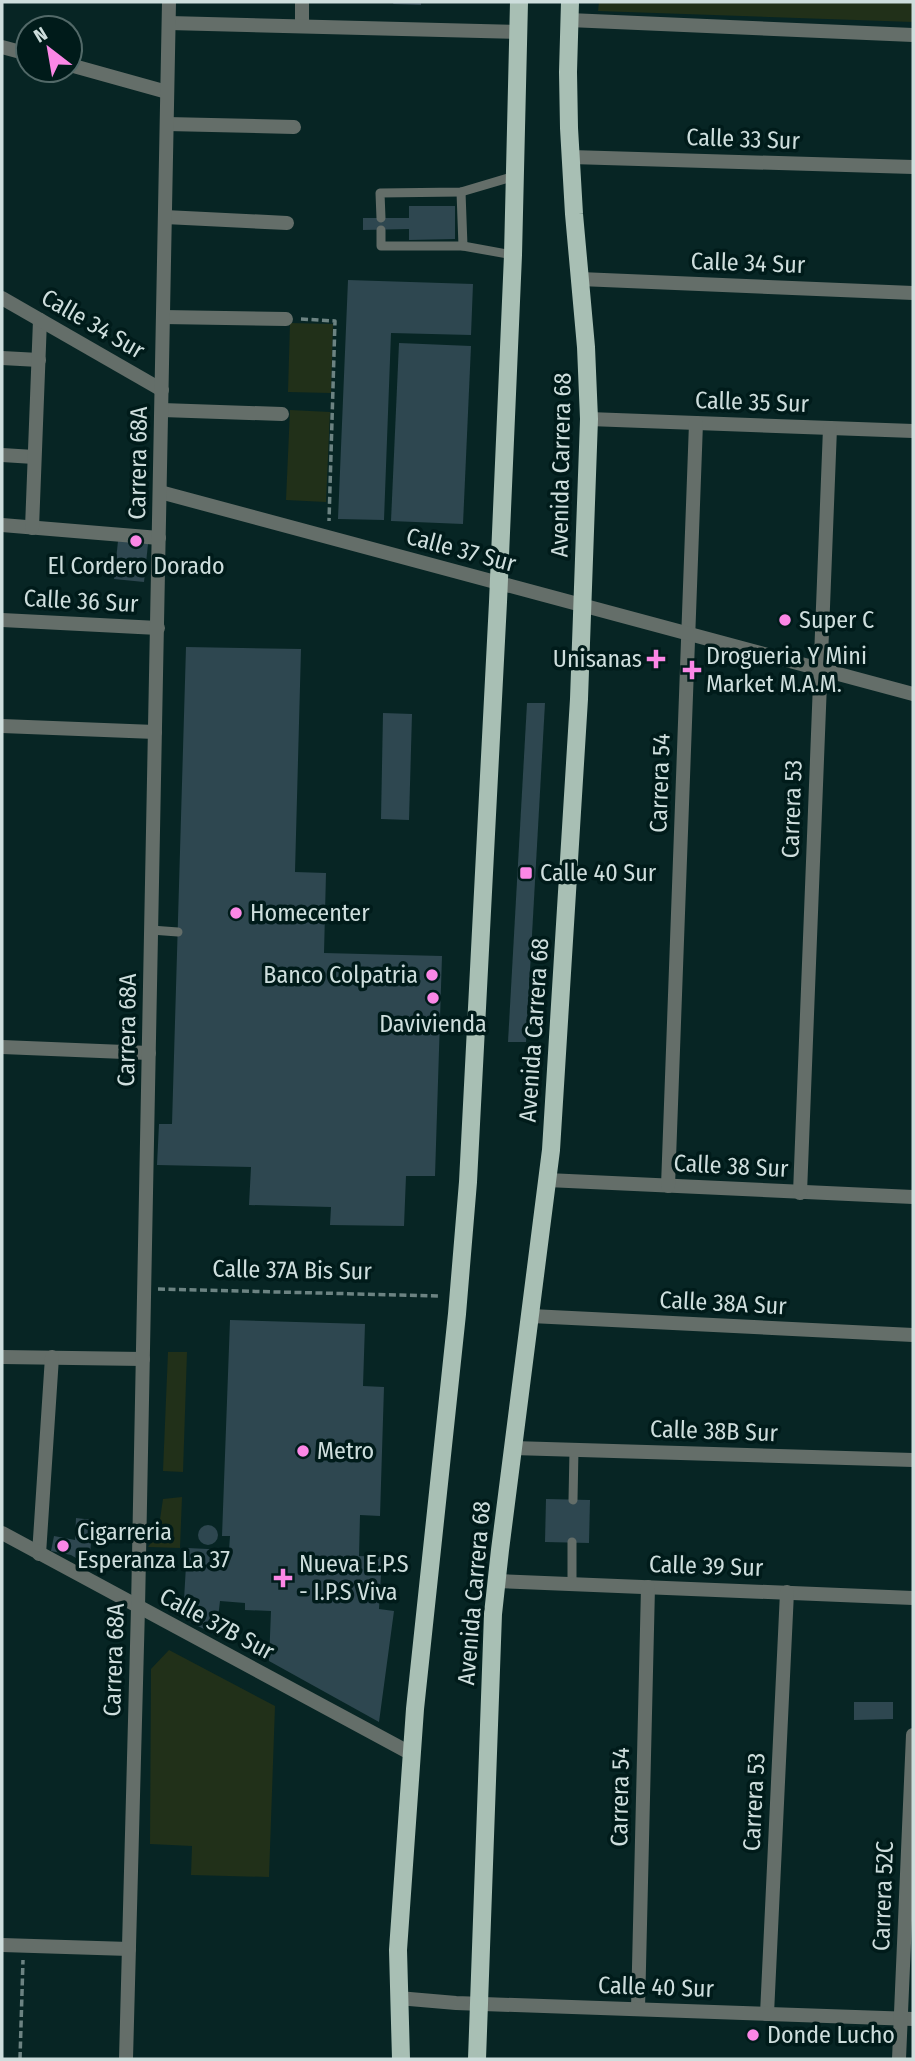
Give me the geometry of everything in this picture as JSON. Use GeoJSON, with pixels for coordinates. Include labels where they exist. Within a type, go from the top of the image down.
{"type":"FeatureCollection","features":[{"type":"Feature","properties":{"kind":"main road","name":"Avenida Carrera 68"},"geometry":{"type":"LineString","coordinates":[[401,2059],[398,1950],[412,1755],[467,1195],[499,583],[513,255],[519,2]]}},
{"type":"Feature","properties":{"kind":"main road","name":"Avenida Carrera 68"},"geometry":{"type":"LineString","coordinates":[[477,2059],[496,1581],[547,1180],[557,1070],[578,713],[589,419],[571,156],[569,11]]}},
{"type":"Feature","properties":{"kind":"street","name":"Carrera 68A"},"geometry":{"type":"LineString","coordinates":[[126,2059],[138,1608],[169,2]]}},
{"type":"Feature","properties":{"kind":"street"},"geometry":{"type":"LineString","coordinates":[[302,2],[302,26]]}},
{"type":"Feature","properties":{"kind":"street"},"geometry":{"type":"LineString","coordinates":[[569,11],[913,35]]}},
{"type":"Feature","properties":{"kind":"street"},"geometry":{"type":"LineString","coordinates":[[169,23],[518,32]]}},
{"type":"Feature","properties":{"kind":"street"},"geometry":{"type":"LineString","coordinates":[[84,69],[167,92]]}},
{"type":"Feature","properties":{"kind":"street"},"geometry":{"type":"LineString","coordinates":[[167,124],[294,127]]}},
{"type":"Feature","properties":{"kind":"street","name":"Calle 33 Sur"},"geometry":{"type":"LineString","coordinates":[[571,156],[913,167]]}},
{"type":"Feature","properties":{"kind":"street"},"geometry":{"type":"LineString","coordinates":[[165,217],[287,223]]}},
{"type":"Feature","properties":{"kind":"street","name":"Calle 34 Sur"},"geometry":{"type":"LineString","coordinates":[[580,279],[913,293]]}},
{"type":"Feature","properties":{"kind":"street","name":"Calle 34 Sur"},"geometry":{"type":"LineString","coordinates":[[2,298],[162,390]]}},
{"type":"Feature","properties":{"kind":"street","name":"Calle 34 Sur"},"geometry":{"type":"LineString","coordinates":[[163,317],[286,319]]}},
{"type":"Feature","properties":{"kind":"street"},"geometry":{"type":"LineString","coordinates":[[32,528],[40,320]]}},
{"type":"Feature","properties":{"kind":"street"},"geometry":{"type":"LineString","coordinates":[[2,358],[39,360]]}},
{"type":"Feature","properties":{"kind":"street"},"geometry":{"type":"LineString","coordinates":[[162,410],[282,414]]}},
{"type":"Feature","properties":{"kind":"street","name":"Calle 35 Sur"},"geometry":{"type":"LineString","coordinates":[[589,419],[913,431]]}},
{"type":"Feature","properties":{"kind":"street","name":"Carrera 54"},"geometry":{"type":"LineString","coordinates":[[668,1186],[696,423]]}},
{"type":"Feature","properties":{"kind":"street","name":"Carrera 53"},"geometry":{"type":"LineString","coordinates":[[800,1193],[830,428]]}},
{"type":"Feature","properties":{"kind":"street"},"geometry":{"type":"LineString","coordinates":[[2,456],[34,457]]}},
{"type":"Feature","properties":{"kind":"street","name":"Calle 37 Sur"},"geometry":{"type":"LineString","coordinates":[[160,492],[913,694]]}},
{"type":"Feature","properties":{"kind":"street"},"geometry":{"type":"LineString","coordinates":[[2,525],[159,538]]}},
{"type":"Feature","properties":{"kind":"street","name":"Calle 36 Sur"},"geometry":{"type":"LineString","coordinates":[[2,620],[158,628]]}},
{"type":"Feature","properties":{"kind":"street"},"geometry":{"type":"LineString","coordinates":[[2,726],[155,732]]}},
{"type":"Feature","properties":{"kind":"street"},"geometry":{"type":"LineString","coordinates":[[2,1047],[149,1053]]}},
{"type":"Feature","properties":{"kind":"street","name":"Calle 38 Sur"},"geometry":{"type":"LineString","coordinates":[[547,1180],[913,1197]]}},
{"type":"Feature","properties":{"kind":"street","name":"Calle 38A Sur"},"geometry":{"type":"LineString","coordinates":[[531,1316],[913,1335]]}},
{"type":"Feature","properties":{"kind":"street"},"geometry":{"type":"LineString","coordinates":[[2,1356],[143,1359]]}},
{"type":"Feature","properties":{"kind":"street"},"geometry":{"type":"LineString","coordinates":[[39,1554],[52,1357]]}},
{"type":"Feature","properties":{"kind":"street","name":"Calle 38B Sur"},"geometry":{"type":"LineString","coordinates":[[513,1448],[913,1460]]}},
{"type":"Feature","properties":{"kind":"street","name":"Calle 37B Sur"},"geometry":{"type":"LineString","coordinates":[[2,1533],[412,1755]]}},
{"type":"Feature","properties":{"kind":"street","name":"Calle 39 Sur"},"geometry":{"type":"LineString","coordinates":[[496,1581],[913,1598]]}},
{"type":"Feature","properties":{"kind":"street","name":"Carrera 54"},"geometry":{"type":"LineString","coordinates":[[638,2009],[648,1587]]}},
{"type":"Feature","properties":{"kind":"street","name":"Carrera 53"},"geometry":{"type":"LineString","coordinates":[[767,2014],[786,1592]]}},
{"type":"Feature","properties":{"kind":"street","name":"Carrera 52C"},"geometry":{"type":"LineString","coordinates":[[899,2059],[907,2019],[913,1735]]}},
{"type":"Feature","properties":{"kind":"street"},"geometry":{"type":"LineString","coordinates":[[2,1945],[129,1949]]}},
{"type":"Feature","properties":{"kind":"street","name":"Calle 40 Sur"},"geometry":{"type":"LineString","coordinates":[[398,1998],[479,2004],[907,2019]]}},
{"type":"Feature","properties":{"kind":"lane"},"geometry":{"type":"LineString","coordinates":[[381,218],[380,193],[461,192],[515,176]]}},
{"type":"Feature","properties":{"kind":"lane"},"geometry":{"type":"LineString","coordinates":[[461,192],[463,246]]}},
{"type":"Feature","properties":{"kind":"lane"},"geometry":{"type":"LineString","coordinates":[[381,230],[381,246],[463,246],[513,255]]}},
{"type":"Feature","properties":{"kind":"lane"},"geometry":{"type":"LineString","coordinates":[[151,930],[177,932]]}},
{"type":"Feature","properties":{"kind":"lane"},"geometry":{"type":"LineString","coordinates":[[573,1500],[574,1450]]}},
{"type":"Feature","properties":{"kind":"lane"},"geometry":{"type":"LineString","coordinates":[[572,1542],[572,1584]]}},
{"type":"Feature","properties":{"kind":"path"},"geometry":{"type":"LineString","coordinates":[[286,319],[335,321],[328,526]]}},
{"type":"Feature","properties":{"kind":"path","name":"Calle 37A Bis Sur"},"geometry":{"type":"LineString","coordinates":[[144,1289],[439,1296]]}},
{"type":"Feature","properties":{"kind":"path"},"geometry":{"type":"LineString","coordinates":[[20,2059],[23,1946]]}},
{"type":"Feature","properties":{"kind":"green space"},"geometry":{"type":"Polygon","coordinates":[[[599,2],[913,2],[913,22],[598,11],[599,2]]]}},
{"type":"Feature","properties":{"kind":"green space"},"geometry":{"type":"Polygon","coordinates":[[[290,323],[333,324],[331,393],[288,392],[290,323]]]}},
{"type":"Feature","properties":{"kind":"green space"},"geometry":{"type":"Polygon","coordinates":[[[290,410],[330,412],[326,502],[286,500],[290,410]]]}},
{"type":"Feature","properties":{"kind":"green space"},"geometry":{"type":"Polygon","coordinates":[[[168,1352],[187,1352],[183,1472],[163,1471],[168,1352]]]}},
{"type":"Feature","properties":{"kind":"green space"},"geometry":{"type":"Polygon","coordinates":[[[182,1497],[180,1548],[148,1547],[158,1533],[163,1499],[182,1497]]]}},
{"type":"Feature","properties":{"kind":"green space"},"geometry":{"type":"Polygon","coordinates":[[[169,1650],[275,1706],[269,1877],[191,1875],[192,1846],[150,1844],[151,1669],[169,1650]]]}},
{"type":"Feature","properties":{"kind":"building"},"geometry":{"type":"Polygon","coordinates":[[[421,2],[421,5],[393,4],[421,2]]]}},
{"type":"Feature","properties":{"kind":"building"},"geometry":{"type":"Polygon","coordinates":[[[409,206],[455,206],[455,239],[409,240],[409,229],[363,230],[363,218],[409,218],[409,206]]]}},
{"type":"Feature","properties":{"kind":"building"},"geometry":{"type":"Polygon","coordinates":[[[348,280],[473,284],[471,335],[391,333],[384,520],[338,519],[348,280]]]}},
{"type":"Feature","properties":{"kind":"building"},"geometry":{"type":"Polygon","coordinates":[[[399,343],[471,346],[463,524],[391,521],[399,343]]]}},
{"type":"Feature","properties":{"kind":"building"},"geometry":{"type":"Polygon","coordinates":[[[118,541],[148,544],[144,582],[114,579],[118,541]]]}},
{"type":"Feature","properties":{"kind":"building","name":"Homecenter"},"geometry":{"type":"Polygon","coordinates":[[[186,647],[301,649],[295,872],[326,873],[324,953],[442,956],[435,1176],[406,1176],[404,1226],[330,1225],[331,1207],[249,1205],[251,1167],[157,1165],[159,1124],[172,1124],[186,647]]]}},
{"type":"Feature","properties":{"kind":"building","name":"Calle 40 Sur"},"geometry":{"type":"Polygon","coordinates":[[[527,703],[545,703],[526,1042],[508,1042],[527,703]]]}},
{"type":"Feature","properties":{"kind":"building"},"geometry":{"type":"Polygon","coordinates":[[[383,713],[412,714],[409,820],[381,819],[383,713]]]}},
{"type":"Feature","properties":{"kind":"building","name":"Metro"},"geometry":{"type":"Polygon","coordinates":[[[230,1320],[365,1324],[363,1386],[384,1387],[380,1516],[360,1515],[359,1556],[382,1557],[379,1609],[394,1611],[379,1722],[269,1661],[271,1611],[245,1610],[245,1603],[220,1601],[216,1635],[180,1617],[183,1608],[189,1609],[190,1600],[184,1600],[187,1548],[229,1550],[230,1536],[222,1536],[230,1320]]]}},
{"type":"Feature","properties":{"kind":"building"},"geometry":{"type":"Polygon","coordinates":[[[546,1499],[590,1500],[589,1543],[545,1542],[546,1499]]]}},
{"type":"Feature","properties":{"kind":"building"},"geometry":{"type":"Polygon","coordinates":[[[76,1518],[93,1520],[89,1566],[71,1555],[51,1551],[54,1536],[75,1540],[76,1518]]]}},
{"type":"Feature","properties":{"kind":"building"},"geometry":{"type":"Polygon","coordinates":[[[208,1525],[215,1528],[218,1535],[215,1542],[208,1545],[201,1542],[198,1535],[201,1528],[208,1525]]]}},
{"type":"Feature","properties":{"kind":"building"},"geometry":{"type":"Polygon","coordinates":[[[854,1702],[893,1702],[893,1719],[854,1720],[854,1702]]]}},
{"type":"Feature","properties":{"kind":"place","name":"El Cordero Dorado"},"geometry":{"type":"Point","coordinates":[136,541]}},
{"type":"Feature","properties":{"kind":"place","name":"Super C"},"geometry":{"type":"Point","coordinates":[785,620]}},
{"type":"Feature","properties":{"kind":"place","name":"Unisanas"},"geometry":{"type":"Point","coordinates":[656,659]}},
{"type":"Feature","properties":{"kind":"place","name":"Drogueria Y Mini Market M.A.M."},"geometry":{"type":"Point","coordinates":[692,670]}},
{"type":"Feature","properties":{"kind":"place","name":"Calle 40 Sur"},"geometry":{"type":"Point","coordinates":[526,873]}},
{"type":"Feature","properties":{"kind":"place","name":"Homecenter"},"geometry":{"type":"Point","coordinates":[236,913]}},
{"type":"Feature","properties":{"kind":"place","name":"Banco Colpatria"},"geometry":{"type":"Point","coordinates":[432,975]}},
{"type":"Feature","properties":{"kind":"place","name":"Davivienda"},"geometry":{"type":"Point","coordinates":[433,998]}},
{"type":"Feature","properties":{"kind":"place","name":"Metro"},"geometry":{"type":"Point","coordinates":[303,1451]}},
{"type":"Feature","properties":{"kind":"place","name":"Cigarreria Esperanza La 37"},"geometry":{"type":"Point","coordinates":[63,1546]}},
{"type":"Feature","properties":{"kind":"place","name":"Nueva E.P.S - I.P.S Viva"},"geometry":{"type":"Point","coordinates":[283,1578]}},
{"type":"Feature","properties":{"kind":"place","name":"Donde Lucho"},"geometry":{"type":"Point","coordinates":[753,2035]}}]}
